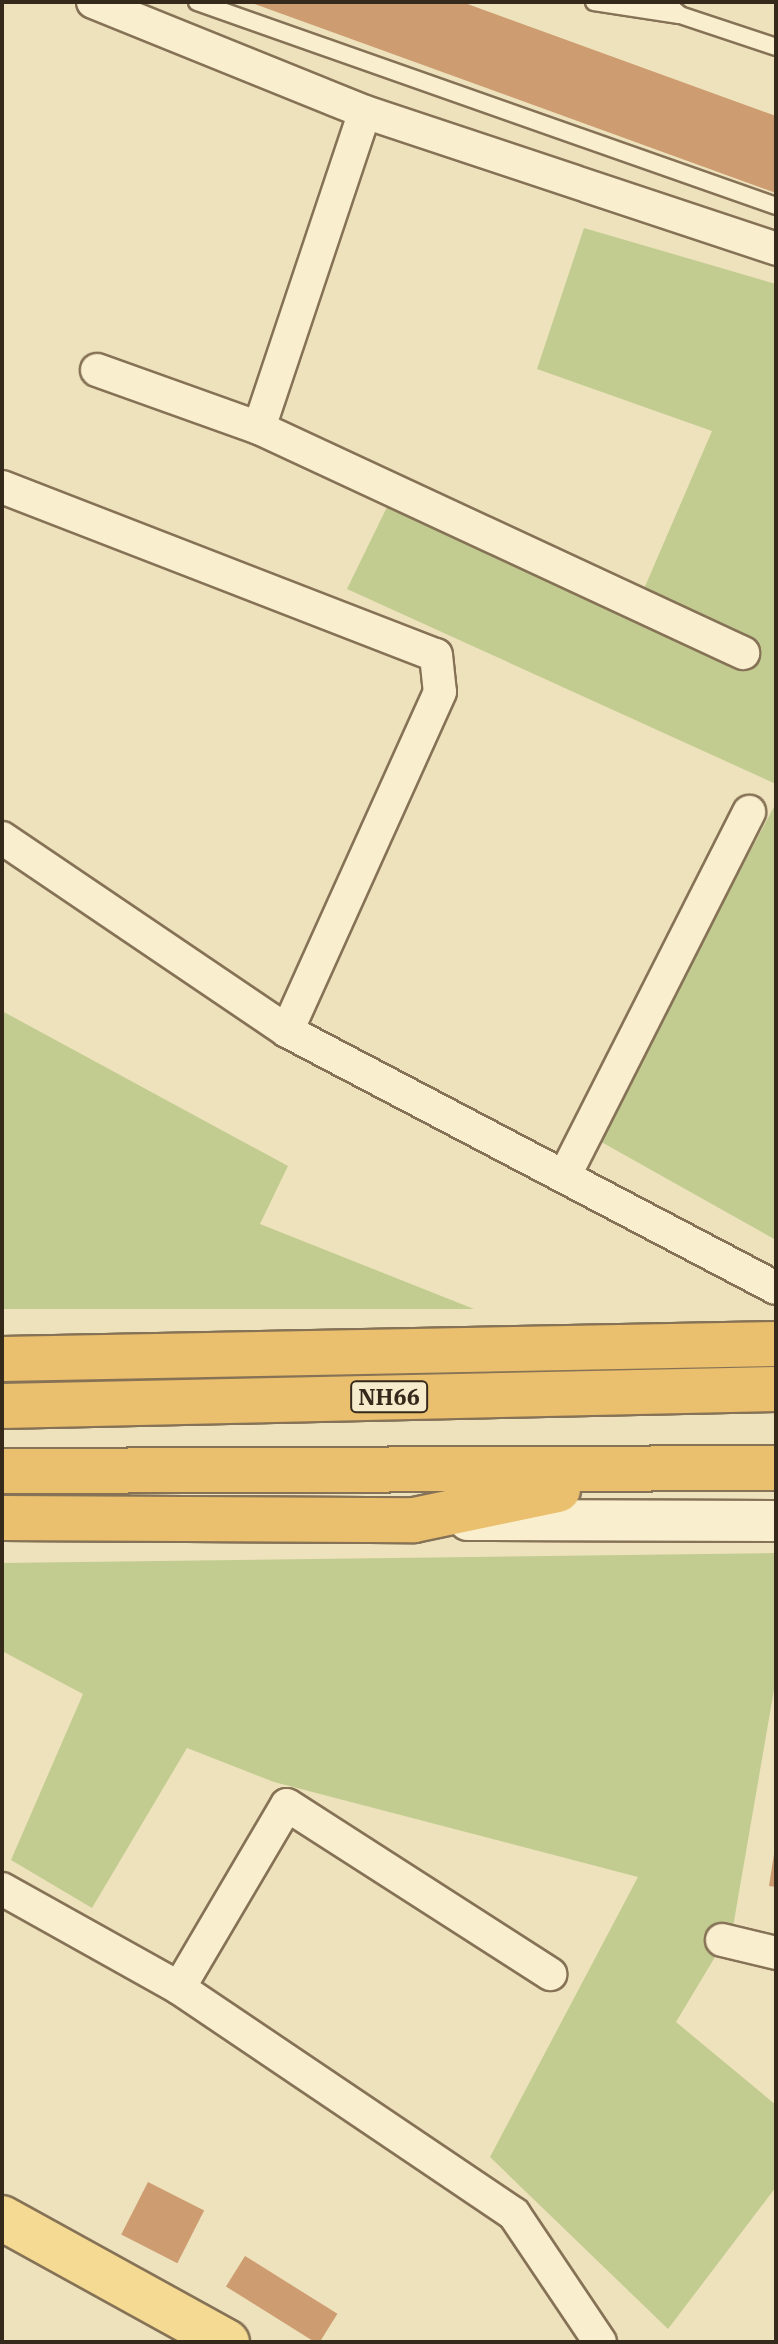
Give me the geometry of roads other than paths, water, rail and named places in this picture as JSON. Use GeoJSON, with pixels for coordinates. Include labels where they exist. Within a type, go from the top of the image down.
{"type":"FeatureCollection","features":[{"type":"Feature","properties":{"kind":"highway"},"geometry":{"type":"LineString","coordinates":[[2,1359],[776,1344]]}},
{"type":"Feature","properties":{"kind":"highway","name":"NH66"},"geometry":{"type":"LineString","coordinates":[[2,1406],[776,1389]]}},
{"type":"Feature","properties":{"kind":"highway"},"geometry":{"type":"LineString","coordinates":[[2,1471],[650,1472],[776,1468]]}},
{"type":"Feature","properties":{"kind":"highway"},"geometry":{"type":"LineString","coordinates":[[2,1518],[414,1520],[650,1472]]}},
{"type":"Feature","properties":{"kind":"main road"},"geometry":{"type":"LineString","coordinates":[[2,2218],[227,2342]]}},
{"type":"Feature","properties":{"kind":"street"},"geometry":{"type":"LineString","coordinates":[[93,2],[365,112],[776,249]]}},
{"type":"Feature","properties":{"kind":"street"},"geometry":{"type":"LineString","coordinates":[[259,428],[365,112]]}},
{"type":"Feature","properties":{"kind":"street"},"geometry":{"type":"LineString","coordinates":[[97,370],[259,428],[743,653]]}},
{"type":"Feature","properties":{"kind":"street"},"geometry":{"type":"LineString","coordinates":[[2,487],[436,655],[440,692],[287,1031]]}},
{"type":"Feature","properties":{"kind":"street"},"geometry":{"type":"LineString","coordinates":[[566,1173],[749,812]]}},
{"type":"Feature","properties":{"kind":"street"},"geometry":{"type":"LineString","coordinates":[[2,838],[287,1031],[566,1173],[776,1288]]}},
{"type":"Feature","properties":{"kind":"street"},"geometry":{"type":"LineString","coordinates":[[414,1520],[776,1521]]}},
{"type":"Feature","properties":{"kind":"street"},"geometry":{"type":"LineString","coordinates":[[179,1988],[287,1805],[550,1974]]}},
{"type":"Feature","properties":{"kind":"street"},"geometry":{"type":"LineString","coordinates":[[2,1889],[179,1988],[514,2214],[600,2342]]}},
{"type":"Feature","properties":{"kind":"street"},"geometry":{"type":"LineString","coordinates":[[722,1940],[776,1953]]}},
{"type":"Feature","properties":{"kind":"lane"},"geometry":{"type":"LineString","coordinates":[[197,2],[776,206]]}},
{"type":"Feature","properties":{"kind":"lane"},"geometry":{"type":"LineString","coordinates":[[594,2],[680,15],[776,47]]}},
{"type":"Feature","properties":{"kind":"lane"},"geometry":{"type":"LineString","coordinates":[[665,2],[680,15]]}}]}
